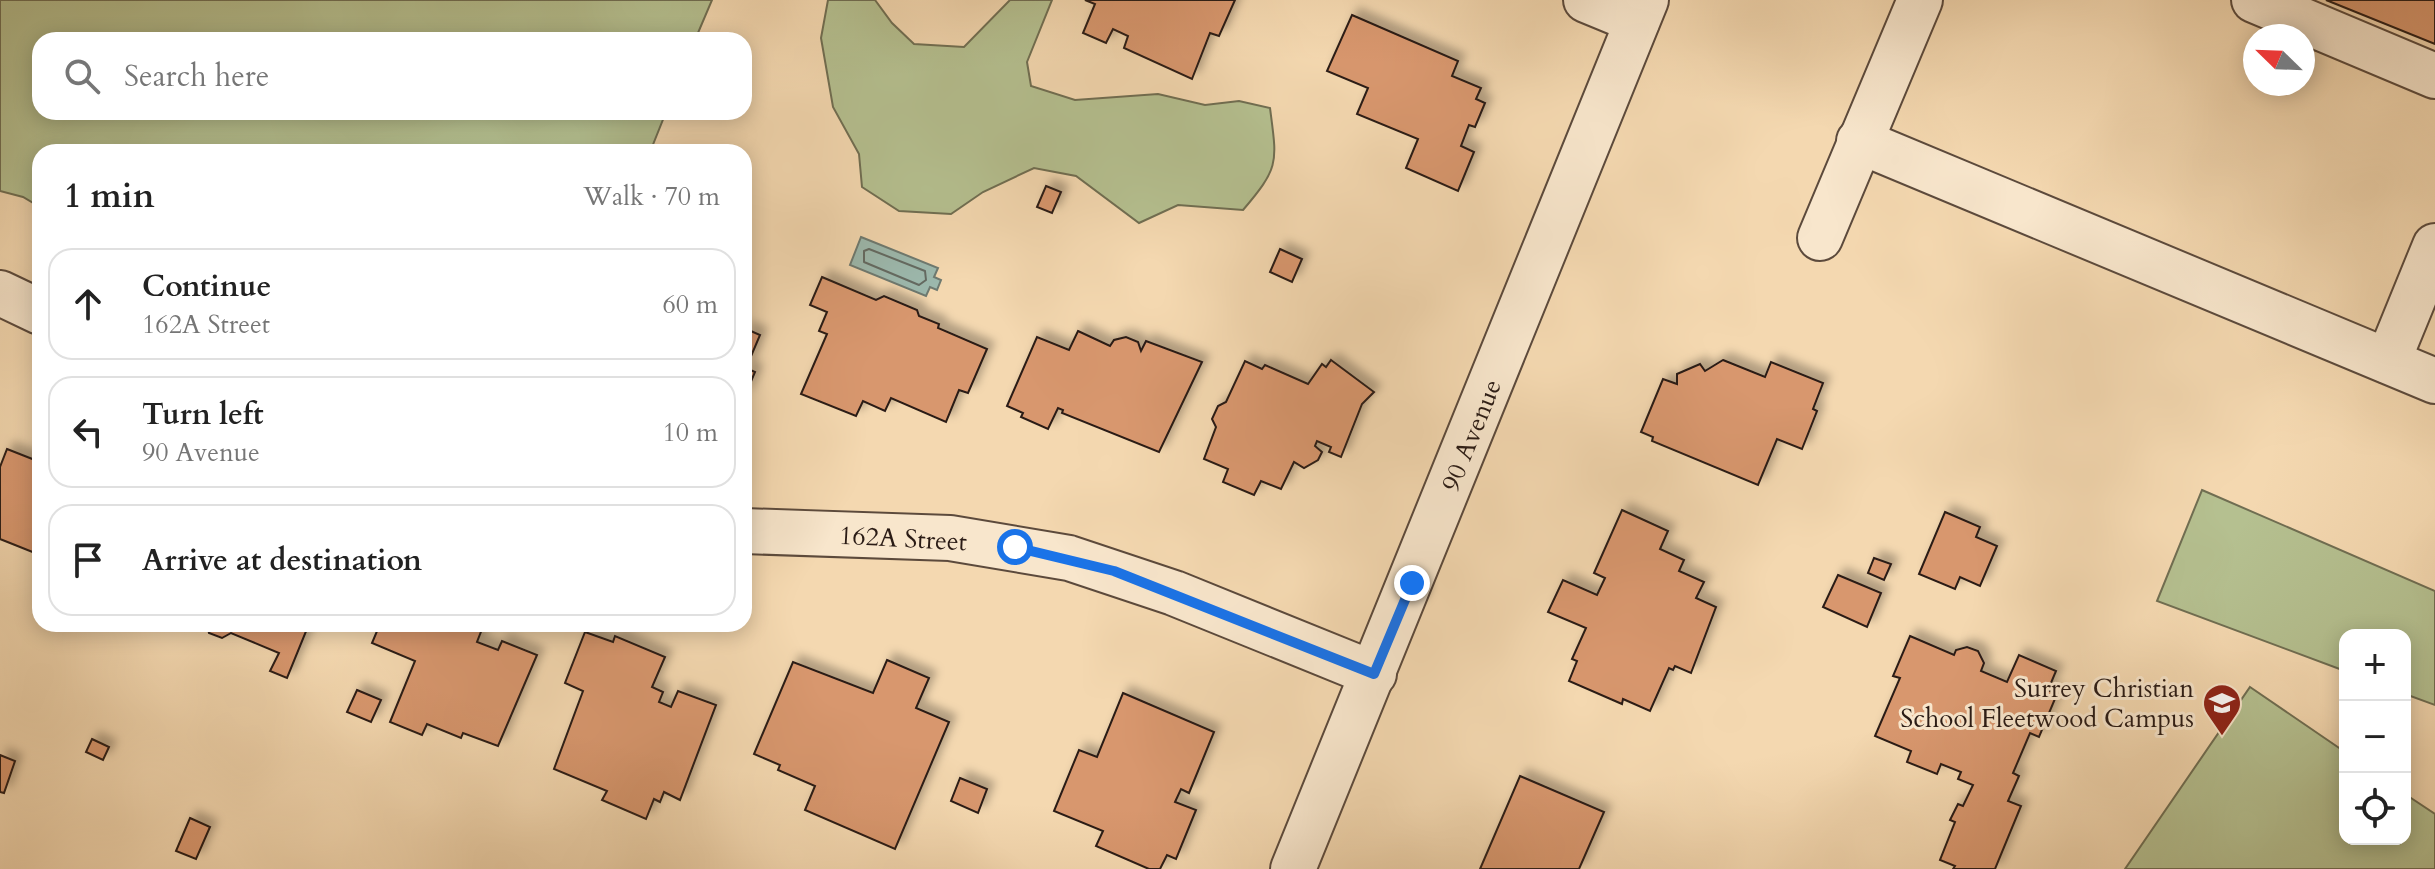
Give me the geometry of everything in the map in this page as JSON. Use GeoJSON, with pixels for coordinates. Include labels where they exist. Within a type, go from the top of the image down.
{"type":"FeatureCollection","features":[{"type":"Feature","properties":{"kind":"street"},"geometry":{"type":"LineString","coordinates":[[1586,0],[1642,11]]}},
{"type":"Feature","properties":{"kind":"street"},"geometry":{"type":"LineString","coordinates":[[1820,238],[1920,0]]}},
{"type":"Feature","properties":{"kind":"street"},"geometry":{"type":"LineString","coordinates":[[2254,0],[2435,76]]}},
{"type":"Feature","properties":{"kind":"street","name":"90 Avenue"},"geometry":{"type":"LineString","coordinates":[[1293,869],[1642,11]]}},
{"type":"Feature","properties":{"kind":"street"},"geometry":{"type":"LineString","coordinates":[[1859,141],[2435,381]]}},
{"type":"Feature","properties":{"kind":"street"},"geometry":{"type":"LineString","coordinates":[[2388,361],[2435,246]]}},
{"type":"Feature","properties":{"kind":"street"},"geometry":{"type":"LineString","coordinates":[[0,293],[32,308]]}},
{"type":"Feature","properties":{"kind":"street","name":"162A Street"},"geometry":{"type":"LineString","coordinates":[[752,531],[950,538],[1069,558],[1174,593],[1374,674]]}},
{"type":"Feature","properties":{"kind":"green space"},"geometry":{"type":"Polygon","coordinates":[[[0,0],[712,0],[698,32],[32,32],[32,120],[663,120],[653,144],[32,144],[32,202],[0,191],[0,0]]]}},
{"type":"Feature","properties":{"kind":"green space"},"geometry":{"type":"Polygon","coordinates":[[[828,0],[875,0],[892,23],[914,44],[964,47],[1010,0],[1052,0],[1027,62],[1031,86],[1075,100],[1158,94],[1205,105],[1239,101],[1270,108],[1274,153],[1270,173],[1243,210],[1178,205],[1139,223],[1076,176],[1034,168],[983,192],[951,214],[899,211],[862,187],[859,154],[833,107],[821,38],[828,0]]]}},
{"type":"Feature","properties":{"kind":"green space"},"geometry":{"type":"Polygon","coordinates":[[[2202,490],[2435,591],[2435,705],[2411,696],[2411,629],[2339,629],[2339,669],[2157,601],[2202,490]]]}},
{"type":"Feature","properties":{"kind":"green space"},"geometry":{"type":"Polygon","coordinates":[[[2250,687],[2339,748],[2339,845],[2411,845],[2411,798],[2435,814],[2435,869],[2125,869],[2250,687]]]}},
{"type":"Feature","properties":{"kind":"water"},"geometry":{"type":"Polygon","coordinates":[[[861,237],[938,268],[934,277],[941,280],[937,290],[930,287],[926,296],[850,265],[861,237]]]}},
{"type":"Feature","properties":{"kind":"building"},"geometry":{"type":"Polygon","coordinates":[[[1085,0],[1235,0],[1219,36],[1210,33],[1192,79],[1124,48],[1128,36],[1113,29],[1106,43],[1083,33],[1095,4],[1085,0]]]}},
{"type":"Feature","properties":{"kind":"building"},"geometry":{"type":"Polygon","coordinates":[[[2326,0],[2435,0],[2435,44],[2326,0]]]}},
{"type":"Feature","properties":{"kind":"building"},"geometry":{"type":"Polygon","coordinates":[[[1352,15],[1458,61],[1452,76],[1481,88],[1476,99],[1485,103],[1475,127],[1469,125],[1461,146],[1474,152],[1458,191],[1406,168],[1418,139],[1357,114],[1368,88],[1327,71],[1352,15]]]}},
{"type":"Feature","properties":{"kind":"building"},"geometry":{"type":"Polygon","coordinates":[[[1046,186],[1061,192],[1052,213],[1037,207],[1046,186]]]}},
{"type":"Feature","properties":{"kind":"building"},"geometry":{"type":"Polygon","coordinates":[[[1280,249],[1302,259],[1292,282],[1270,272],[1280,249]]]}},
{"type":"Feature","properties":{"kind":"building"},"geometry":{"type":"Polygon","coordinates":[[[822,277],[876,300],[884,296],[917,310],[919,316],[939,324],[938,328],[987,349],[968,393],[959,390],[946,422],[891,398],[885,411],[863,401],[856,416],[801,394],[827,334],[819,331],[827,312],[810,305],[822,277]]]}},
{"type":"Feature","properties":{"kind":"building"},"geometry":{"type":"Polygon","coordinates":[[[1078,331],[1110,346],[1114,340],[1126,337],[1138,342],[1141,351],[1146,341],[1202,362],[1159,452],[1062,413],[1063,410],[1058,408],[1048,429],[1021,417],[1023,413],[1007,406],[1037,337],[1069,350],[1078,331]]]}},
{"type":"Feature","properties":{"kind":"building"},"geometry":{"type":"Polygon","coordinates":[[[752,332],[760,335],[752,354],[752,332]]]}},
{"type":"Feature","properties":{"kind":"building"},"geometry":{"type":"Polygon","coordinates":[[[1331,360],[1374,392],[1362,404],[1341,457],[1329,452],[1331,447],[1317,441],[1315,446],[1322,452],[1318,460],[1304,468],[1294,462],[1281,489],[1261,481],[1254,495],[1223,482],[1228,469],[1204,459],[1216,427],[1212,419],[1218,406],[1226,402],[1245,361],[1262,369],[1265,365],[1308,384],[1322,364],[1326,367],[1331,360]]]}},
{"type":"Feature","properties":{"kind":"building"},"geometry":{"type":"Polygon","coordinates":[[[1723,360],[1765,377],[1771,362],[1823,383],[1813,409],[1817,411],[1802,449],[1777,439],[1758,485],[1652,441],[1653,437],[1641,432],[1663,379],[1677,384],[1677,374],[1700,364],[1705,371],[1723,360]]]}},
{"type":"Feature","properties":{"kind":"building"},"geometry":{"type":"Polygon","coordinates":[[[7,449],[32,459],[32,552],[0,539],[0,467],[7,449]]]}},
{"type":"Feature","properties":{"kind":"building"},"geometry":{"type":"Polygon","coordinates":[[[1622,510],[1668,531],[1660,549],[1684,560],[1679,571],[1704,582],[1696,598],[1716,607],[1691,673],[1675,666],[1673,670],[1669,668],[1650,711],[1623,699],[1622,704],[1569,681],[1577,661],[1572,659],[1586,628],[1548,612],[1563,580],[1597,595],[1605,578],[1594,573],[1622,510]]]}},
{"type":"Feature","properties":{"kind":"building"},"geometry":{"type":"Polygon","coordinates":[[[1945,512],[1980,527],[1976,537],[1997,546],[1980,586],[1960,577],[1955,589],[1919,574],[1945,512]]]}},
{"type":"Feature","properties":{"kind":"building"},"geometry":{"type":"Polygon","coordinates":[[[1874,558],[1891,564],[1884,580],[1868,573],[1874,558]]]}},
{"type":"Feature","properties":{"kind":"building"},"geometry":{"type":"Polygon","coordinates":[[[1838,575],[1881,593],[1867,627],[1823,607],[1838,575]]]}},
{"type":"Feature","properties":{"kind":"building"},"geometry":{"type":"Polygon","coordinates":[[[306,632],[287,678],[270,671],[279,653],[231,633],[222,638],[209,633],[306,632]]]}},
{"type":"Feature","properties":{"kind":"building"},"geometry":{"type":"Polygon","coordinates":[[[377,632],[481,632],[477,642],[498,650],[502,641],[537,655],[498,746],[463,733],[461,738],[427,724],[422,735],[390,722],[415,661],[372,643],[377,632]]]}},
{"type":"Feature","properties":{"kind":"building"},"geometry":{"type":"Polygon","coordinates":[[[585,632],[613,642],[615,636],[665,657],[652,687],[663,692],[659,702],[671,707],[678,691],[716,705],[680,800],[664,792],[660,802],[654,799],[646,819],[602,800],[607,791],[554,769],[583,691],[565,683],[585,632]]]}},
{"type":"Feature","properties":{"kind":"building"},"geometry":{"type":"Polygon","coordinates":[[[1910,636],[1954,655],[1956,650],[1967,647],[1978,651],[1984,663],[1981,671],[2007,682],[2019,655],[2056,671],[2048,690],[2057,694],[2039,737],[2030,733],[2013,773],[2019,776],[2008,801],[2021,806],[1995,869],[1953,869],[1955,866],[1940,860],[1955,822],[1950,820],[1958,804],[1963,806],[1973,785],[1958,779],[1961,772],[1941,764],[1937,774],[1907,762],[1911,751],[1875,736],[1900,678],[1893,676],[1910,636]]]}},
{"type":"Feature","properties":{"kind":"building"},"geometry":{"type":"Polygon","coordinates":[[[887,660],[929,678],[916,708],[949,722],[895,849],[805,810],[815,786],[778,770],[780,765],[754,754],[793,662],[873,693],[887,660]]]}},
{"type":"Feature","properties":{"kind":"building"},"geometry":{"type":"Polygon","coordinates":[[[357,690],[381,700],[371,722],[347,712],[357,690]]]}},
{"type":"Feature","properties":{"kind":"building"},"geometry":{"type":"Polygon","coordinates":[[[1123,693],[1214,732],[1189,793],[1181,789],[1175,802],[1196,810],[1176,859],[1167,855],[1160,869],[1149,869],[1096,846],[1103,831],[1054,811],[1079,750],[1097,757],[1123,693]]]}},
{"type":"Feature","properties":{"kind":"building"},"geometry":{"type":"Polygon","coordinates":[[[92,739],[109,747],[103,760],[86,752],[92,739]]]}},
{"type":"Feature","properties":{"kind":"building"},"geometry":{"type":"Polygon","coordinates":[[[0,755],[15,761],[4,793],[0,792],[0,755]]]}},
{"type":"Feature","properties":{"kind":"building"},"geometry":{"type":"Polygon","coordinates":[[[1520,776],[1604,812],[1579,869],[1480,869],[1520,776]]]}},
{"type":"Feature","properties":{"kind":"building"},"geometry":{"type":"Polygon","coordinates":[[[960,778],[987,789],[978,813],[951,801],[960,778]]]}},
{"type":"Feature","properties":{"kind":"building"},"geometry":{"type":"Polygon","coordinates":[[[190,818],[210,827],[196,859],[176,851],[190,818]]]}},
{"type":"Feature","properties":{"kind":"place","name":"Surrey Christian School Fleetwood Campus"},"geometry":{"type":"Point","coordinates":[2222,737]}},
{"type":"Feature","properties":{"kind":"route"},"geometry":{"type":"LineString","coordinates":[[1015,547],[1114,571],[1374,674],[1412,583]]}}]}
